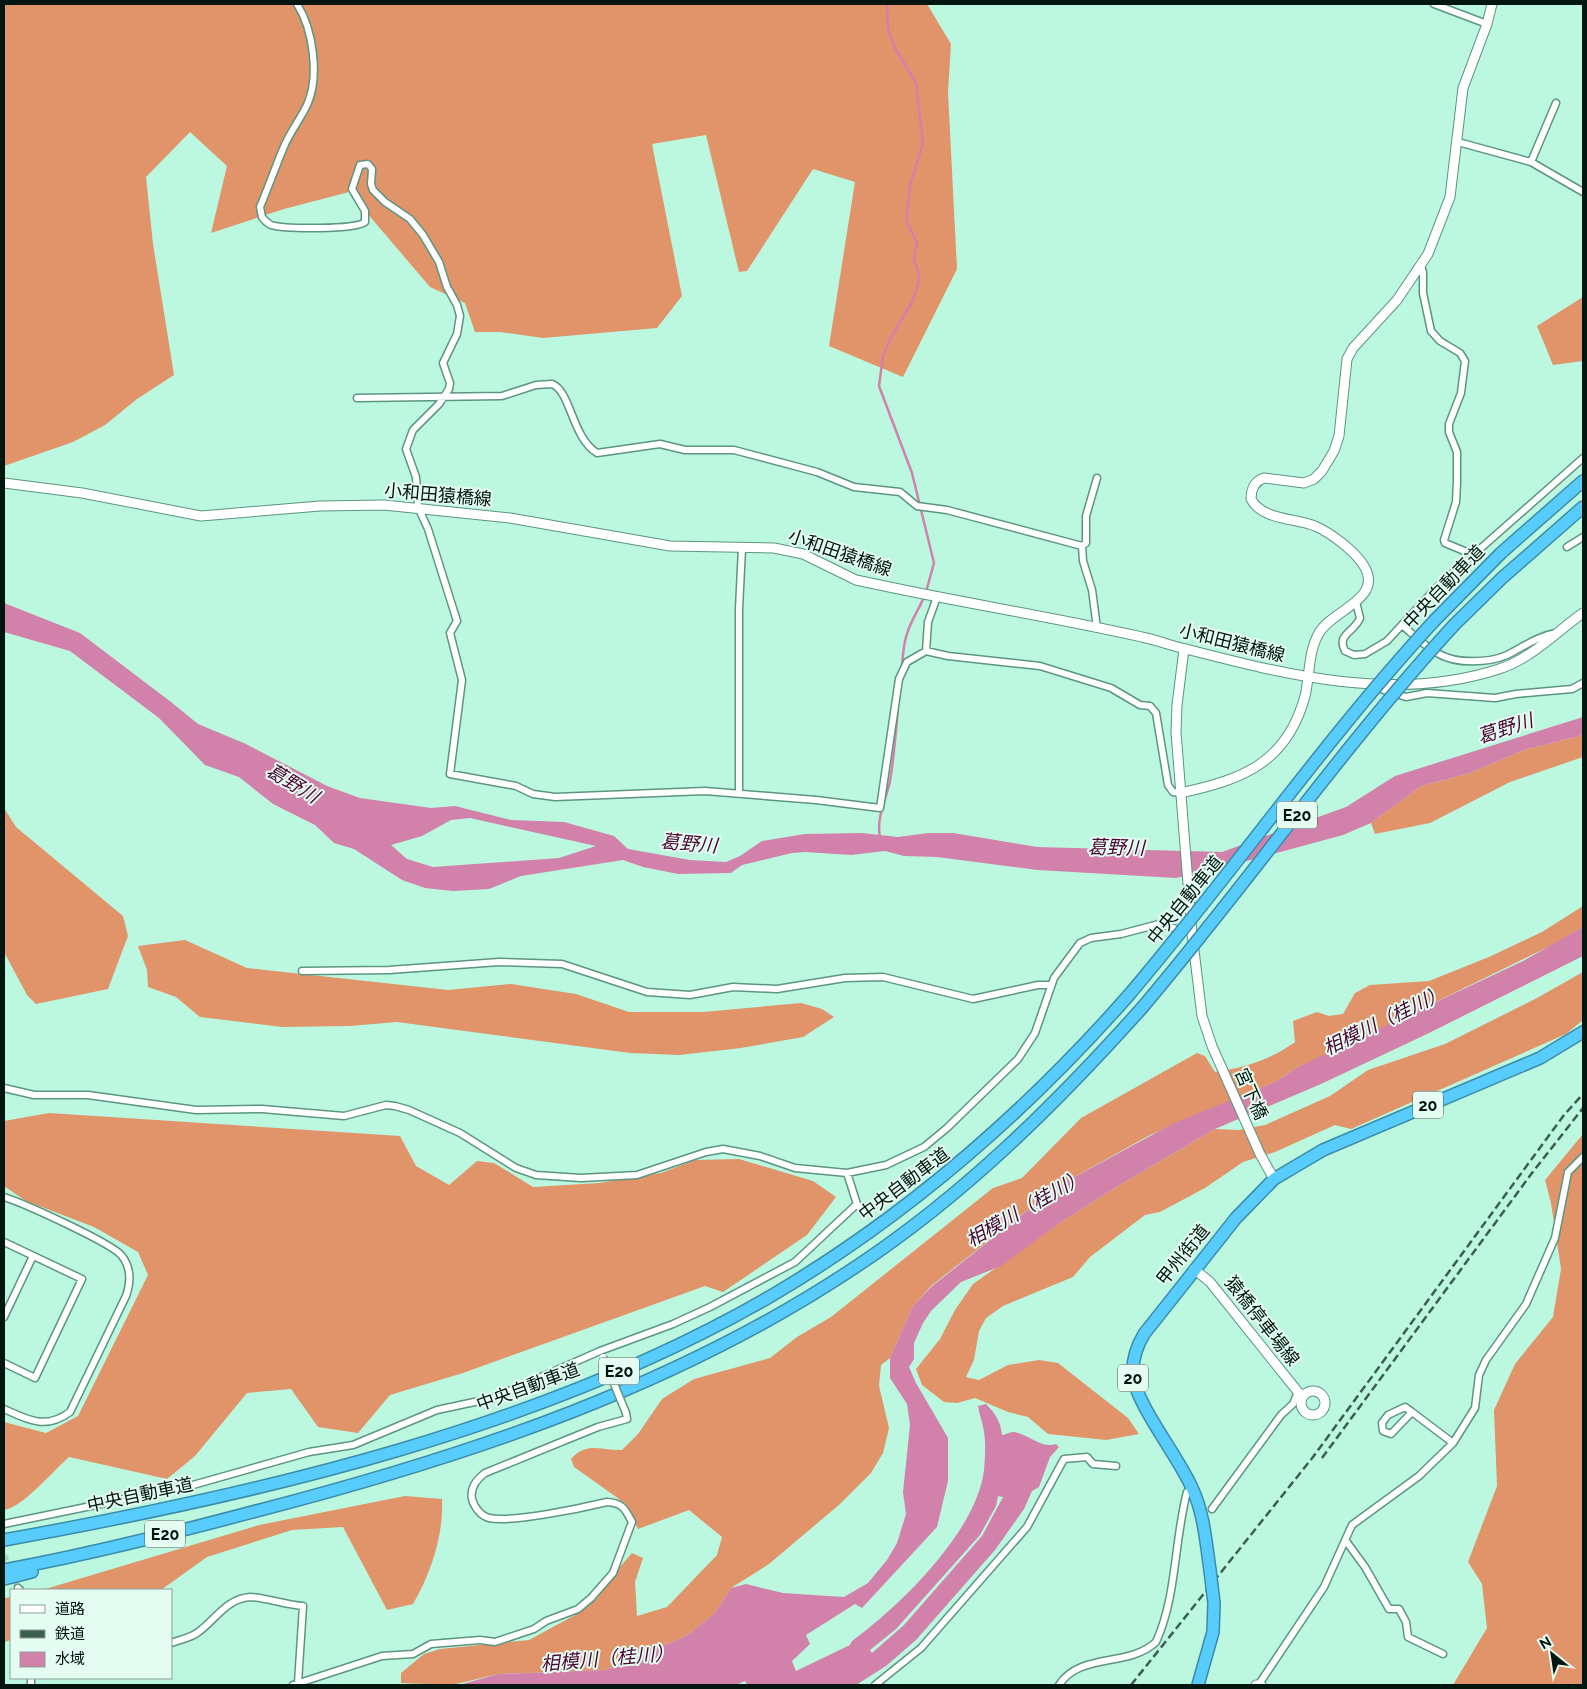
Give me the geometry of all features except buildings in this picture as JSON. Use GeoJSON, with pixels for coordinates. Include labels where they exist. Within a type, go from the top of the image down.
{"type":"FeatureCollection","features":[{"type":"Feature","properties":{"kind":"highway","name":"中央自動車道"},"geometry":{"type":"LineString","coordinates":[[4,1540],[226,1494],[383,1453],[540,1403],[601,1379],[676,1345],[732,1317],[808,1273],[924,1192],[963,1161],[1040,1090],[1128,996],[1212,895],[1371,692],[1435,620],[1508,547],[1583,481]]}},
{"type":"Feature","properties":{"kind":"highway","name":"中央自動車道"},"geometry":{"type":"LineString","coordinates":[[4,1570],[124,1544],[326,1493],[474,1447],[605,1399],[702,1356],[784,1312],[860,1265],[975,1176],[1051,1107],[1141,1009],[1221,913],[1384,705],[1456,624],[1515,566],[1583,507]]}},
{"type":"Feature","properties":{"kind":"highway","name":"甲州街道"},"geometry":{"type":"LineString","coordinates":[[1198,1685],[1213,1632],[1214,1603],[1210,1570],[1200,1512],[1193,1490],[1173,1451],[1138,1395],[1133,1373],[1136,1348],[1144,1334],[1236,1218],[1274,1179],[1323,1150],[1540,1058],[1583,1032]]}},
{"type":"Feature","properties":{"kind":"highway"},"geometry":{"type":"LineString","coordinates":[[4,1579],[197,1531],[326,1493]]}},
{"type":"Feature","properties":{"kind":"main road"},"geometry":{"type":"LineString","coordinates":[[1180,793],[1233,780],[1254,770],[1270,758],[1294,726],[1308,679],[1313,648],[1319,634],[1336,615],[1367,592],[1369,587],[1367,572],[1362,563],[1320,528],[1262,511],[1253,503],[1251,494],[1255,483],[1264,478],[1304,483],[1314,479],[1322,471],[1334,451],[1339,436],[1345,365],[1349,354],[1397,300],[1421,266],[1439,230],[1450,196],[1463,88],[1487,24],[1492,4]]}},
{"type":"Feature","properties":{"kind":"main road","name":"小和田猿橋線"},"geometry":{"type":"LineString","coordinates":[[4,483],[82,493],[201,516],[320,506],[418,507],[519,519],[670,546],[774,548],[803,554],[856,580],[937,597],[1036,614],[1144,637],[1184,649],[1308,679],[1361,684],[1435,682],[1499,669],[1513,663],[1558,633],[1583,613]]}},
{"type":"Feature","properties":{"kind":"main road","name":"宮下橋"},"geometry":{"type":"LineString","coordinates":[[1184,649],[1176,705],[1181,807],[1198,998],[1212,1046],[1260,1154],[1274,1179]]}},
{"type":"Feature","properties":{"kind":"main road","name":"猿橋停車場線"},"geometry":{"type":"LineString","coordinates":[[1194,1269],[1210,1282],[1300,1394]]}},
{"type":"Feature","properties":{"kind":"street"},"geometry":{"type":"LineString","coordinates":[[298,4],[308,26],[313,62],[312,85],[307,104],[284,147],[260,212],[264,220],[273,226],[333,228],[360,225],[365,222],[366,213],[352,189],[360,165],[365,163],[370,165],[374,190],[385,202],[410,219],[423,235],[439,262],[446,287],[459,308],[460,316],[457,334],[443,363],[450,383],[444,398],[413,430],[406,446],[416,477],[418,507],[428,529],[457,621],[450,633],[462,680],[450,774],[516,786],[533,794],[555,797],[704,791],[880,808],[899,679],[907,662],[926,651],[948,656],[1040,666],[1111,688],[1140,705],[1150,706],[1156,713],[1168,785],[1173,792],[1180,793]]}},
{"type":"Feature","properties":{"kind":"street"},"geometry":{"type":"LineString","coordinates":[[1434,4],[1487,24]]}},
{"type":"Feature","properties":{"kind":"street"},"geometry":{"type":"LineString","coordinates":[[1531,162],[1556,103]]}},
{"type":"Feature","properties":{"kind":"street"},"geometry":{"type":"LineString","coordinates":[[1458,142],[1531,162],[1583,192]]}},
{"type":"Feature","properties":{"kind":"street"},"geometry":{"type":"LineString","coordinates":[[1421,266],[1423,272],[1423,293],[1431,331],[1440,341],[1460,353],[1465,361],[1461,393],[1449,424],[1449,432],[1456,452],[1457,482],[1456,502],[1444,540],[1445,543],[1474,555]]}},
{"type":"Feature","properties":{"kind":"street"},"geometry":{"type":"LineString","coordinates":[[357,398],[502,396],[536,385],[552,384],[560,391],[581,438],[597,453],[660,444],[686,450],[734,450],[817,472],[854,487],[900,492],[918,506],[926,506],[1082,546]]}},
{"type":"Feature","properties":{"kind":"street"},"geometry":{"type":"LineString","coordinates":[[1356,602],[1360,618],[1342,640],[1343,646],[1348,653],[1359,655],[1387,642],[1438,587],[1583,458]]}},
{"type":"Feature","properties":{"kind":"street"},"geometry":{"type":"LineString","coordinates":[[1097,478],[1086,516],[1086,543],[1082,546],[1083,561],[1092,590],[1097,628]]}},
{"type":"Feature","properties":{"kind":"street"},"geometry":{"type":"LineString","coordinates":[[1567,547],[1583,537]]}},
{"type":"Feature","properties":{"kind":"street"},"geometry":{"type":"LineString","coordinates":[[739,793],[739,609],[742,548]]}},
{"type":"Feature","properties":{"kind":"street"},"geometry":{"type":"LineString","coordinates":[[926,651],[928,622],[937,597]]}},
{"type":"Feature","properties":{"kind":"street"},"geometry":{"type":"LineString","coordinates":[[1402,625],[1441,656],[1477,662],[1498,659],[1545,635],[1558,633]]}},
{"type":"Feature","properties":{"kind":"street"},"geometry":{"type":"LineString","coordinates":[[1361,684],[1406,697],[1427,693],[1495,698],[1516,694],[1572,689],[1583,683]]}},
{"type":"Feature","properties":{"kind":"street"},"geometry":{"type":"LineString","coordinates":[[4,1088],[34,1095],[88,1095],[196,1110],[262,1109],[344,1116],[386,1106],[395,1106],[417,1113],[460,1133],[516,1168],[536,1175],[581,1178],[637,1175],[706,1152],[723,1149],[760,1156],[794,1168],[847,1173],[886,1165],[903,1158],[924,1148],[947,1128],[1025,1051],[1040,1021],[1050,985],[1077,946],[1084,940],[1121,934],[1159,924],[1192,934]]}},
{"type":"Feature","properties":{"kind":"street"},"geometry":{"type":"LineString","coordinates":[[302,971],[389,970],[499,962],[562,964],[647,992],[690,995],[733,987],[777,989],[845,978],[883,977],[972,999],[1038,985],[1050,985]]}},
{"type":"Feature","properties":{"kind":"street"},"geometry":{"type":"LineString","coordinates":[[1258,1685],[1324,1587],[1352,1525],[1419,1476],[1453,1443],[1475,1408],[1479,1375],[1486,1360],[1526,1304],[1555,1238],[1568,1172],[1583,1157]]}},
{"type":"Feature","properties":{"kind":"street"},"geometry":{"type":"LineString","coordinates":[[847,1173],[857,1204],[862,1211]]}},
{"type":"Feature","properties":{"kind":"street"},"geometry":{"type":"LineString","coordinates":[[4,1197],[110,1246],[125,1261],[130,1277],[126,1296],[70,1412],[46,1424],[27,1420],[4,1409]]}},
{"type":"Feature","properties":{"kind":"street"},"geometry":{"type":"LineString","coordinates":[[4,1524],[193,1485],[309,1452],[353,1445],[437,1410],[493,1398],[703,1311],[795,1262],[857,1204]]}},
{"type":"Feature","properties":{"kind":"street"},"geometry":{"type":"LineString","coordinates":[[4,1242],[82,1279],[35,1378],[4,1363]]}},
{"type":"Feature","properties":{"kind":"street"},"geometry":{"type":"LineString","coordinates":[[4,1317],[33,1256]]}},
{"type":"Feature","properties":{"kind":"street"},"geometry":{"type":"LineString","coordinates":[[172,1643],[197,1633],[225,1607],[242,1598],[261,1598],[303,1606],[296,1684],[382,1656],[413,1654],[431,1644],[480,1640],[495,1642],[534,1629],[546,1621],[578,1609],[591,1598],[613,1573],[632,1522],[625,1508],[619,1503],[607,1502],[506,1518],[488,1518],[478,1511],[472,1499],[473,1487],[478,1478],[484,1473],[598,1427],[620,1423],[628,1419],[602,1354]]}},
{"type":"Feature","properties":{"kind":"street"},"geometry":{"type":"LineString","coordinates":[[1212,1509],[1281,1415],[1300,1394]]}},
{"type":"Feature","properties":{"kind":"street"},"geometry":{"type":"LineString","coordinates":[[1412,1412],[1391,1434],[1383,1431],[1382,1423],[1388,1415],[1406,1407],[1453,1443]]}},
{"type":"Feature","properties":{"kind":"street"},"geometry":{"type":"LineString","coordinates":[[875,1685],[921,1648],[1027,1527],[1064,1459],[1086,1457],[1093,1464],[1116,1466]]}},
{"type":"Feature","properties":{"kind":"street"},"geometry":{"type":"LineString","coordinates":[[1059,1685],[1064,1677],[1078,1668],[1099,1661],[1135,1654],[1156,1642],[1164,1618],[1177,1555],[1184,1507],[1188,1492],[1193,1490]]}},
{"type":"Feature","properties":{"kind":"street"},"geometry":{"type":"LineString","coordinates":[[1346,1541],[1365,1567],[1389,1609],[1399,1610],[1402,1613],[1408,1637],[1443,1654]]}},
{"type":"Feature","properties":{"kind":"shaded area"},"geometry":{"type":"Polygon","coordinates":[[[4,4],[927,4],[951,44],[948,92],[957,269],[903,377],[829,346],[855,182],[813,169],[747,271],[739,272],[706,135],[652,144],[682,296],[657,328],[543,338],[500,332],[475,332],[465,303],[430,287],[349,192],[284,209],[211,233],[227,166],[190,132],[146,177],[153,244],[174,375],[137,399],[105,425],[73,442],[4,466],[4,4]]]}},
{"type":"Feature","properties":{"kind":"shaded area"},"geometry":{"type":"Polygon","coordinates":[[[1583,297],[1583,361],[1553,365],[1537,326],[1583,297]]]}},
{"type":"Feature","properties":{"kind":"shaded area"},"geometry":{"type":"Polygon","coordinates":[[[1583,735],[1583,757],[1510,782],[1430,823],[1375,834],[1371,823],[1421,786],[1470,773],[1524,750],[1583,735]]]}},
{"type":"Feature","properties":{"kind":"shaded area"},"geometry":{"type":"Polygon","coordinates":[[[4,808],[16,827],[123,916],[128,936],[108,989],[36,1004],[27,995],[4,952],[4,808]]]}},
{"type":"Feature","properties":{"kind":"shaded area"},"geometry":{"type":"Polygon","coordinates":[[[1583,906],[1583,927],[1560,941],[1346,1046],[1298,1067],[1275,1082],[1150,1135],[1058,1186],[931,1286],[913,1306],[890,1358],[881,1365],[879,1386],[889,1428],[883,1453],[871,1473],[840,1504],[769,1564],[731,1588],[715,1613],[686,1636],[606,1670],[498,1674],[452,1685],[401,1683],[401,1673],[424,1654],[440,1649],[529,1640],[575,1615],[598,1597],[632,1553],[643,1558],[635,1582],[637,1616],[667,1607],[717,1555],[722,1537],[689,1510],[638,1529],[626,1504],[574,1467],[571,1459],[583,1450],[595,1448],[622,1450],[638,1434],[662,1399],[694,1379],[770,1358],[797,1337],[831,1317],[993,1188],[1022,1178],[1081,1118],[1197,1053],[1205,1056],[1215,1072],[1236,1068],[1267,1058],[1295,1042],[1293,1021],[1317,1012],[1329,1016],[1343,1014],[1355,993],[1370,985],[1429,981],[1489,957],[1542,932],[1583,906]]]}},
{"type":"Feature","properties":{"kind":"shaded area"},"geometry":{"type":"Polygon","coordinates":[[[185,940],[247,968],[448,990],[511,984],[576,994],[629,1012],[703,1012],[801,1003],[822,1009],[834,1017],[803,1037],[741,1048],[679,1055],[630,1053],[397,1022],[350,1026],[282,1027],[200,1017],[176,997],[148,987],[147,970],[138,946],[185,940]]]}},
{"type":"Feature","properties":{"kind":"shaded area"},"geometry":{"type":"Polygon","coordinates":[[[1583,972],[1583,1020],[1566,1034],[1351,1129],[1335,1125],[1275,1152],[1243,1162],[1205,1188],[1160,1212],[1145,1215],[1090,1257],[1073,1277],[1003,1306],[986,1318],[979,1331],[974,1360],[966,1377],[979,1380],[1008,1365],[1039,1360],[1058,1363],[1128,1418],[1139,1434],[1106,1440],[1048,1434],[1028,1417],[1008,1412],[975,1398],[957,1403],[944,1402],[922,1385],[916,1369],[940,1339],[955,1310],[973,1284],[1061,1222],[1123,1183],[1215,1129],[1239,1130],[1265,1125],[1330,1096],[1368,1070],[1445,1044],[1537,998],[1583,972]]]}},
{"type":"Feature","properties":{"kind":"shaded area"},"geometry":{"type":"Polygon","coordinates":[[[49,1113],[400,1136],[416,1166],[449,1185],[477,1161],[494,1163],[533,1187],[599,1183],[661,1173],[695,1160],[739,1159],[813,1181],[836,1197],[807,1235],[723,1292],[705,1286],[463,1373],[390,1395],[358,1433],[318,1427],[291,1389],[247,1393],[195,1456],[167,1479],[69,1457],[29,1496],[20,1503],[4,1510],[4,1422],[46,1433],[78,1416],[148,1275],[138,1252],[94,1227],[26,1201],[4,1186],[4,1121],[49,1113]]]}},
{"type":"Feature","properties":{"kind":"shaded area"},"geometry":{"type":"Polygon","coordinates":[[[1583,1134],[1583,1685],[1453,1685],[1487,1628],[1482,1584],[1468,1562],[1497,1486],[1494,1410],[1515,1364],[1553,1317],[1561,1269],[1551,1203],[1545,1180],[1583,1134]]]}},
{"type":"Feature","properties":{"kind":"shaded area"},"geometry":{"type":"Polygon","coordinates":[[[405,1496],[442,1499],[441,1526],[431,1567],[425,1580],[413,1604],[387,1610],[343,1527],[292,1530],[207,1557],[162,1589],[45,1589],[259,1525],[405,1496]]]}},
{"type":"Feature","properties":{"kind":"shaded area"},"geometry":{"type":"Polygon","coordinates":[[[10,1597],[10,1640],[4,1642],[4,1598],[10,1597]]]}},
{"type":"Feature","properties":{"kind":"water","name":"葛野川"},"geometry":{"type":"Polygon","coordinates":[[[4,603],[80,633],[198,724],[246,744],[327,786],[360,798],[431,808],[455,806],[511,820],[564,822],[614,836],[628,849],[690,860],[726,862],[740,856],[762,841],[805,834],[862,833],[898,837],[928,833],[953,833],[1037,847],[1222,852],[1346,807],[1395,776],[1583,717],[1583,735],[1524,750],[1470,773],[1421,786],[1371,823],[1343,835],[1206,872],[1176,878],[1038,870],[937,857],[904,856],[885,851],[851,855],[805,852],[792,853],[742,865],[731,873],[678,874],[643,867],[623,860],[521,876],[489,889],[453,891],[425,888],[402,880],[354,849],[334,843],[315,825],[273,804],[239,777],[205,765],[159,718],[70,651],[4,632],[4,603]],[[470,818],[451,820],[422,836],[391,845],[407,859],[433,867],[559,858],[596,846],[470,818]]]}},
{"type":"Feature","properties":{"kind":"water"},"geometry":{"type":"Polygon","coordinates":[[[1583,927],[1583,956],[1427,1034],[1321,1084],[1215,1129],[1061,1222],[1001,1266],[961,1282],[931,1311],[914,1343],[914,1359],[909,1367],[916,1383],[948,1438],[948,1481],[937,1527],[862,1608],[855,1604],[806,1635],[810,1644],[792,1661],[796,1671],[850,1645],[852,1641],[913,1588],[952,1542],[967,1518],[978,1493],[984,1470],[985,1437],[978,1406],[986,1404],[992,1411],[999,1422],[1002,1435],[1012,1432],[1019,1433],[1040,1443],[1056,1444],[1059,1447],[1050,1457],[1039,1487],[1032,1491],[1024,1509],[995,1550],[916,1640],[886,1666],[856,1685],[747,1685],[745,1681],[736,1685],[459,1685],[498,1674],[606,1670],[686,1636],[715,1613],[731,1588],[746,1584],[783,1593],[844,1597],[868,1583],[887,1560],[897,1543],[906,1514],[903,1492],[910,1425],[907,1404],[890,1378],[890,1358],[913,1306],[931,1287],[1058,1186],[1174,1123],[1275,1082],[1298,1067],[1523,961],[1583,927]],[[998,1496],[996,1506],[980,1535],[896,1629],[870,1650],[872,1653],[904,1625],[982,1536],[1003,1497],[998,1496]]]}},
{"type":"Feature","properties":{"kind":"waterway"},"geometry":{"type":"LineString","coordinates":[[887,4],[888,29],[895,48],[916,83],[923,143],[910,186],[907,216],[907,222],[917,243],[914,259],[919,275],[918,285],[912,302],[890,339],[883,356],[879,386],[912,473],[934,563],[926,592]]}},
{"type":"Feature","properties":{"kind":"waterway"},"geometry":{"type":"LineString","coordinates":[[902,667],[906,636],[924,597]]}},
{"type":"Feature","properties":{"kind":"waterway"},"geometry":{"type":"LineString","coordinates":[[880,837],[879,823],[890,781],[898,708]]}},
{"type":"Feature","properties":{"kind":"tunnel"},"geometry":{"type":"LineString","coordinates":[[4,1555],[18,1588]]}},
{"type":"Feature","properties":{"kind":"railway"},"geometry":{"type":"LineString","coordinates":[[1131,1685],[1313,1457],[1564,1115],[1583,1094]]}},
{"type":"Feature","properties":{"kind":"railway"},"geometry":{"type":"LineString","coordinates":[[1322,1458],[1532,1173],[1583,1108]]}},
{"type":"Feature","properties":{"kind":"water label","name":"相模川（桂川）"},"geometry":{"type":"Point","coordinates":[1384,1020]}},
{"type":"Feature","properties":{"kind":"water label","name":"相模川（桂川）"},"geometry":{"type":"Point","coordinates":[1025,1208]}},
{"type":"Feature","properties":{"kind":"water label","name":"相模川（桂川）"},"geometry":{"type":"Point","coordinates":[607,1658]}}]}
